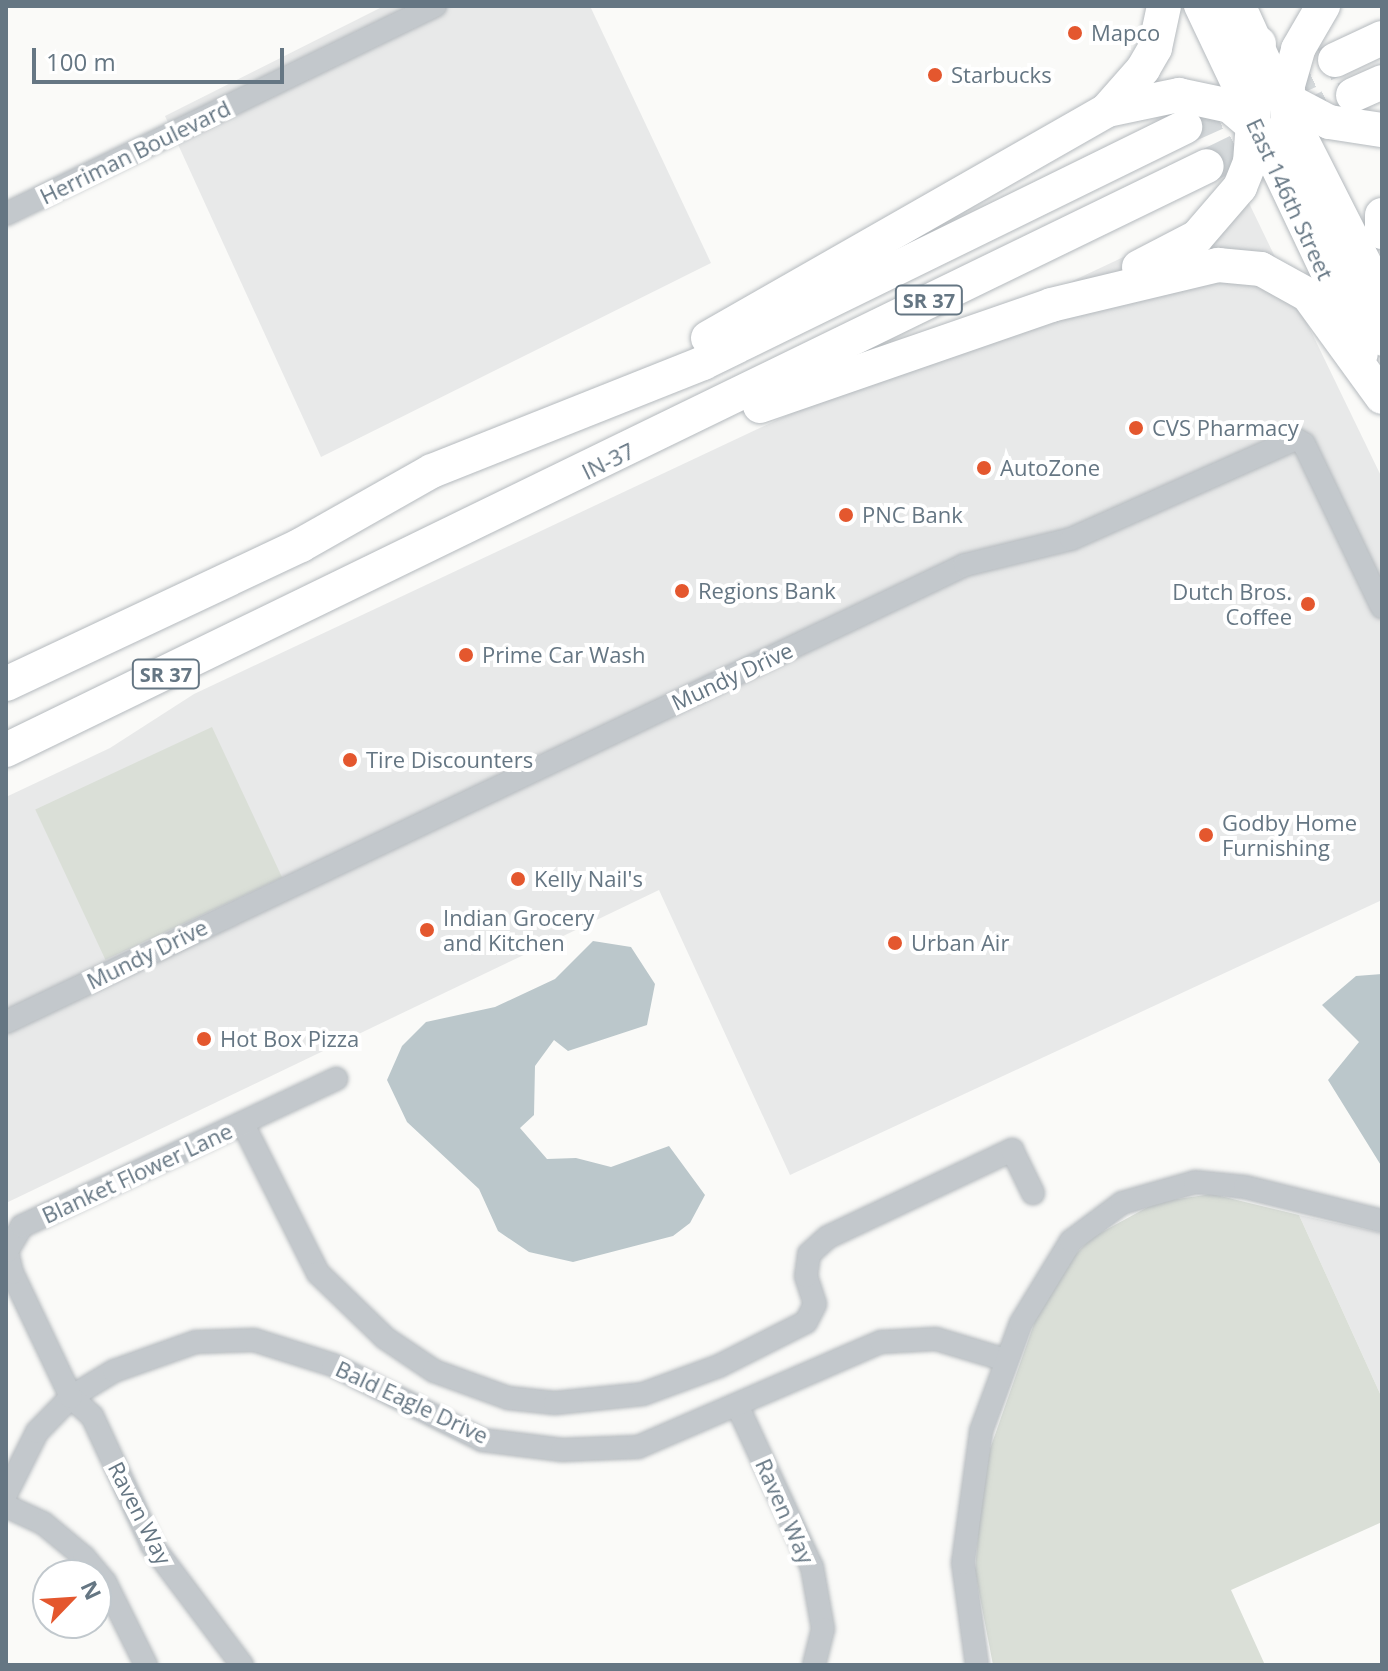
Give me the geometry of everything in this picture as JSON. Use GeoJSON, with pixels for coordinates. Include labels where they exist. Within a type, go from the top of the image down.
{"type":"FeatureCollection","features":[{"type":"Feature","properties":{"kind":"highway"},"geometry":{"type":"LineString","coordinates":[[1107,110],[1155,48],[1164,6]]}},
{"type":"Feature","properties":{"kind":"highway"},"geometry":{"type":"LineString","coordinates":[[1219,6],[1258,56],[1286,102],[1329,122],[1382,130]]}},
{"type":"Feature","properties":{"kind":"highway"},"geometry":{"type":"LineString","coordinates":[[1300,222],[1286,154],[1286,102],[1298,49],[1323,6]]}},
{"type":"Feature","properties":{"kind":"highway"},"geometry":{"type":"LineString","coordinates":[[1335,60],[1382,38]]}},
{"type":"Feature","properties":{"kind":"highway"},"geometry":{"type":"LineString","coordinates":[[652,439],[708,425],[1051,305],[1175,252],[1197,237],[1240,187],[1250,162],[1258,56]]}},
{"type":"Feature","properties":{"kind":"highway"},"geometry":{"type":"LineString","coordinates":[[636,389],[697,344],[1107,110],[1179,95],[1230,106],[1252,119],[1286,154],[1382,339]]}},
{"type":"Feature","properties":{"kind":"highway","name":"SR 37"},"geometry":{"type":"LineString","coordinates":[[6,684],[301,545],[432,471],[703,363],[1185,127]]}},
{"type":"Feature","properties":{"kind":"highway","name":"IN-37"},"geometry":{"type":"LineString","coordinates":[[6,750],[652,439],[1207,166]]}},
{"type":"Feature","properties":{"kind":"highway"},"geometry":{"type":"LineString","coordinates":[[1382,215],[1382,232]]}},
{"type":"Feature","properties":{"kind":"highway"},"geometry":{"type":"LineString","coordinates":[[1051,305],[1218,265],[1261,269],[1294,285],[1322,309],[1382,394]]}},
{"type":"Feature","properties":{"kind":"main road","name":"East 146th Street"},"geometry":{"type":"LineString","coordinates":[[1198,6],[1382,394]]}},
{"type":"Feature","properties":{"kind":"main road"},"geometry":{"type":"LineString","coordinates":[[1242,6],[1258,56]]}},
{"type":"Feature","properties":{"kind":"main road","name":"East 146th Street"},"geometry":{"type":"LineString","coordinates":[[1286,102],[1382,291]]}},
{"type":"Feature","properties":{"kind":"street","name":"Herriman Boulevard"},"geometry":{"type":"LineString","coordinates":[[6,214],[435,6]]}},
{"type":"Feature","properties":{"kind":"street","name":"Mundy Drive"},"geometry":{"type":"LineString","coordinates":[[6,1022],[965,565],[1071,539],[1296,439],[1304,444],[1382,607]]}},
{"type":"Feature","properties":{"kind":"street","name":"Blanket Flower Lane"},"geometry":{"type":"LineString","coordinates":[[71,1397],[8,1262],[14,1233],[135,1177],[185,1146],[243,1124],[336,1079]]}},
{"type":"Feature","properties":{"kind":"street"},"geometry":{"type":"LineString","coordinates":[[243,1124],[318,1273],[385,1338],[434,1371],[508,1398],[555,1403],[643,1394],[719,1366],[806,1322],[815,1304],[806,1276],[809,1254],[828,1237],[1012,1150],[1033,1193]]}},
{"type":"Feature","properties":{"kind":"street"},"geometry":{"type":"LineString","coordinates":[[977,1665],[966,1608],[964,1529],[981,1431],[1006,1360],[1038,1288],[1061,1253],[1103,1214],[1140,1195],[1187,1183],[1226,1183],[1382,1221]]}},
{"type":"Feature","properties":{"kind":"street","name":"Bald Eagle Drive"},"geometry":{"type":"LineString","coordinates":[[6,1494],[37,1432],[71,1397],[114,1371],[196,1342],[254,1340],[333,1365],[482,1440],[562,1450],[638,1447],[738,1407],[881,1342],[936,1339],[1006,1360]]}},
{"type":"Feature","properties":{"kind":"street","name":"Raven Way"},"geometry":{"type":"LineString","coordinates":[[71,1397],[92,1416],[152,1545],[242,1665]]}},
{"type":"Feature","properties":{"kind":"street","name":"Raven Way"},"geometry":{"type":"LineString","coordinates":[[738,1407],[812,1567],[823,1629],[814,1665]]}},
{"type":"Feature","properties":{"kind":"street"},"geometry":{"type":"LineString","coordinates":[[6,1506],[43,1523],[84,1557],[105,1582],[146,1665]]}},
{"type":"Feature","properties":{"kind":"shaded area"},"geometry":{"type":"Polygon","coordinates":[[[384,6],[590,6],[711,263],[321,457],[165,116],[384,6]]]}},
{"type":"Feature","properties":{"kind":"shaded area"},"geometry":{"type":"Polygon","coordinates":[[[1247,199],[1382,478],[1382,900],[790,1175],[659,890],[6,1203],[6,797],[110,748],[194,694],[1247,199]]]}},
{"type":"Feature","properties":{"kind":"shaded area"},"geometry":{"type":"Polygon","coordinates":[[[212,727],[282,877],[105,960],[35,809],[212,727]]]}},
{"type":"Feature","properties":{"kind":"shaded area"},"geometry":{"type":"Polygon","coordinates":[[[593,941],[631,947],[655,984],[647,1025],[568,1051],[554,1040],[535,1066],[534,1115],[520,1128],[547,1159],[576,1158],[611,1167],[669,1146],[705,1195],[690,1223],[673,1236],[573,1262],[529,1252],[498,1231],[479,1189],[407,1122],[387,1080],[402,1046],[426,1022],[495,1007],[555,979],[593,941]]]}},
{"type":"Feature","properties":{"kind":"shaded area"},"geometry":{"type":"Polygon","coordinates":[[[1382,974],[1382,1167],[1328,1080],[1359,1042],[1322,1005],[1356,976],[1382,974]]]}},
{"type":"Feature","properties":{"kind":"shaded area"},"geometry":{"type":"Polygon","coordinates":[[[1212,1194],[1299,1215],[1382,1398],[1382,1522],[1231,1590],[1265,1665],[993,1665],[975,1571],[980,1510],[990,1449],[1036,1318],[1059,1272],[1091,1238],[1157,1202],[1212,1194]]]}},
{"type":"Feature","properties":{"kind":"shaded area"},"geometry":{"type":"Polygon","coordinates":[[[1299,1215],[1382,1233],[1382,1398],[1299,1215]]]}},
{"type":"Feature","properties":{"kind":"tunnel"},"geometry":{"type":"LineString","coordinates":[[1185,127],[1335,60]]}},
{"type":"Feature","properties":{"kind":"tunnel"},"geometry":{"type":"LineString","coordinates":[[1207,166],[1353,95]]}},
{"type":"Feature","properties":{"kind":"place","name":"Mapco"},"geometry":{"type":"Point","coordinates":[1075,33]}},
{"type":"Feature","properties":{"kind":"place","name":"Starbucks"},"geometry":{"type":"Point","coordinates":[935,75]}},
{"type":"Feature","properties":{"kind":"place","name":"CVS Pharmacy"},"geometry":{"type":"Point","coordinates":[1136,428]}},
{"type":"Feature","properties":{"kind":"place","name":"AutoZone"},"geometry":{"type":"Point","coordinates":[984,468]}},
{"type":"Feature","properties":{"kind":"place","name":"PNC Bank"},"geometry":{"type":"Point","coordinates":[846,515]}},
{"type":"Feature","properties":{"kind":"place","name":"Regions Bank"},"geometry":{"type":"Point","coordinates":[682,591]}},
{"type":"Feature","properties":{"kind":"place","name":"Dutch Bros. Coffee"},"geometry":{"type":"Point","coordinates":[1308,604]}},
{"type":"Feature","properties":{"kind":"place","name":"Prime Car Wash"},"geometry":{"type":"Point","coordinates":[466,655]}},
{"type":"Feature","properties":{"kind":"place","name":"Tire Discounters"},"geometry":{"type":"Point","coordinates":[350,760]}},
{"type":"Feature","properties":{"kind":"place","name":"Godby Home Furnishing"},"geometry":{"type":"Point","coordinates":[1206,835]}},
{"type":"Feature","properties":{"kind":"place","name":"Kelly Nail's"},"geometry":{"type":"Point","coordinates":[518,879]}},
{"type":"Feature","properties":{"kind":"place","name":"Indian Grocery and Kitchen"},"geometry":{"type":"Point","coordinates":[427,930]}},
{"type":"Feature","properties":{"kind":"place","name":"Urban Air"},"geometry":{"type":"Point","coordinates":[895,943]}},
{"type":"Feature","properties":{"kind":"place","name":"Hot Box Pizza"},"geometry":{"type":"Point","coordinates":[204,1039]}}]}
